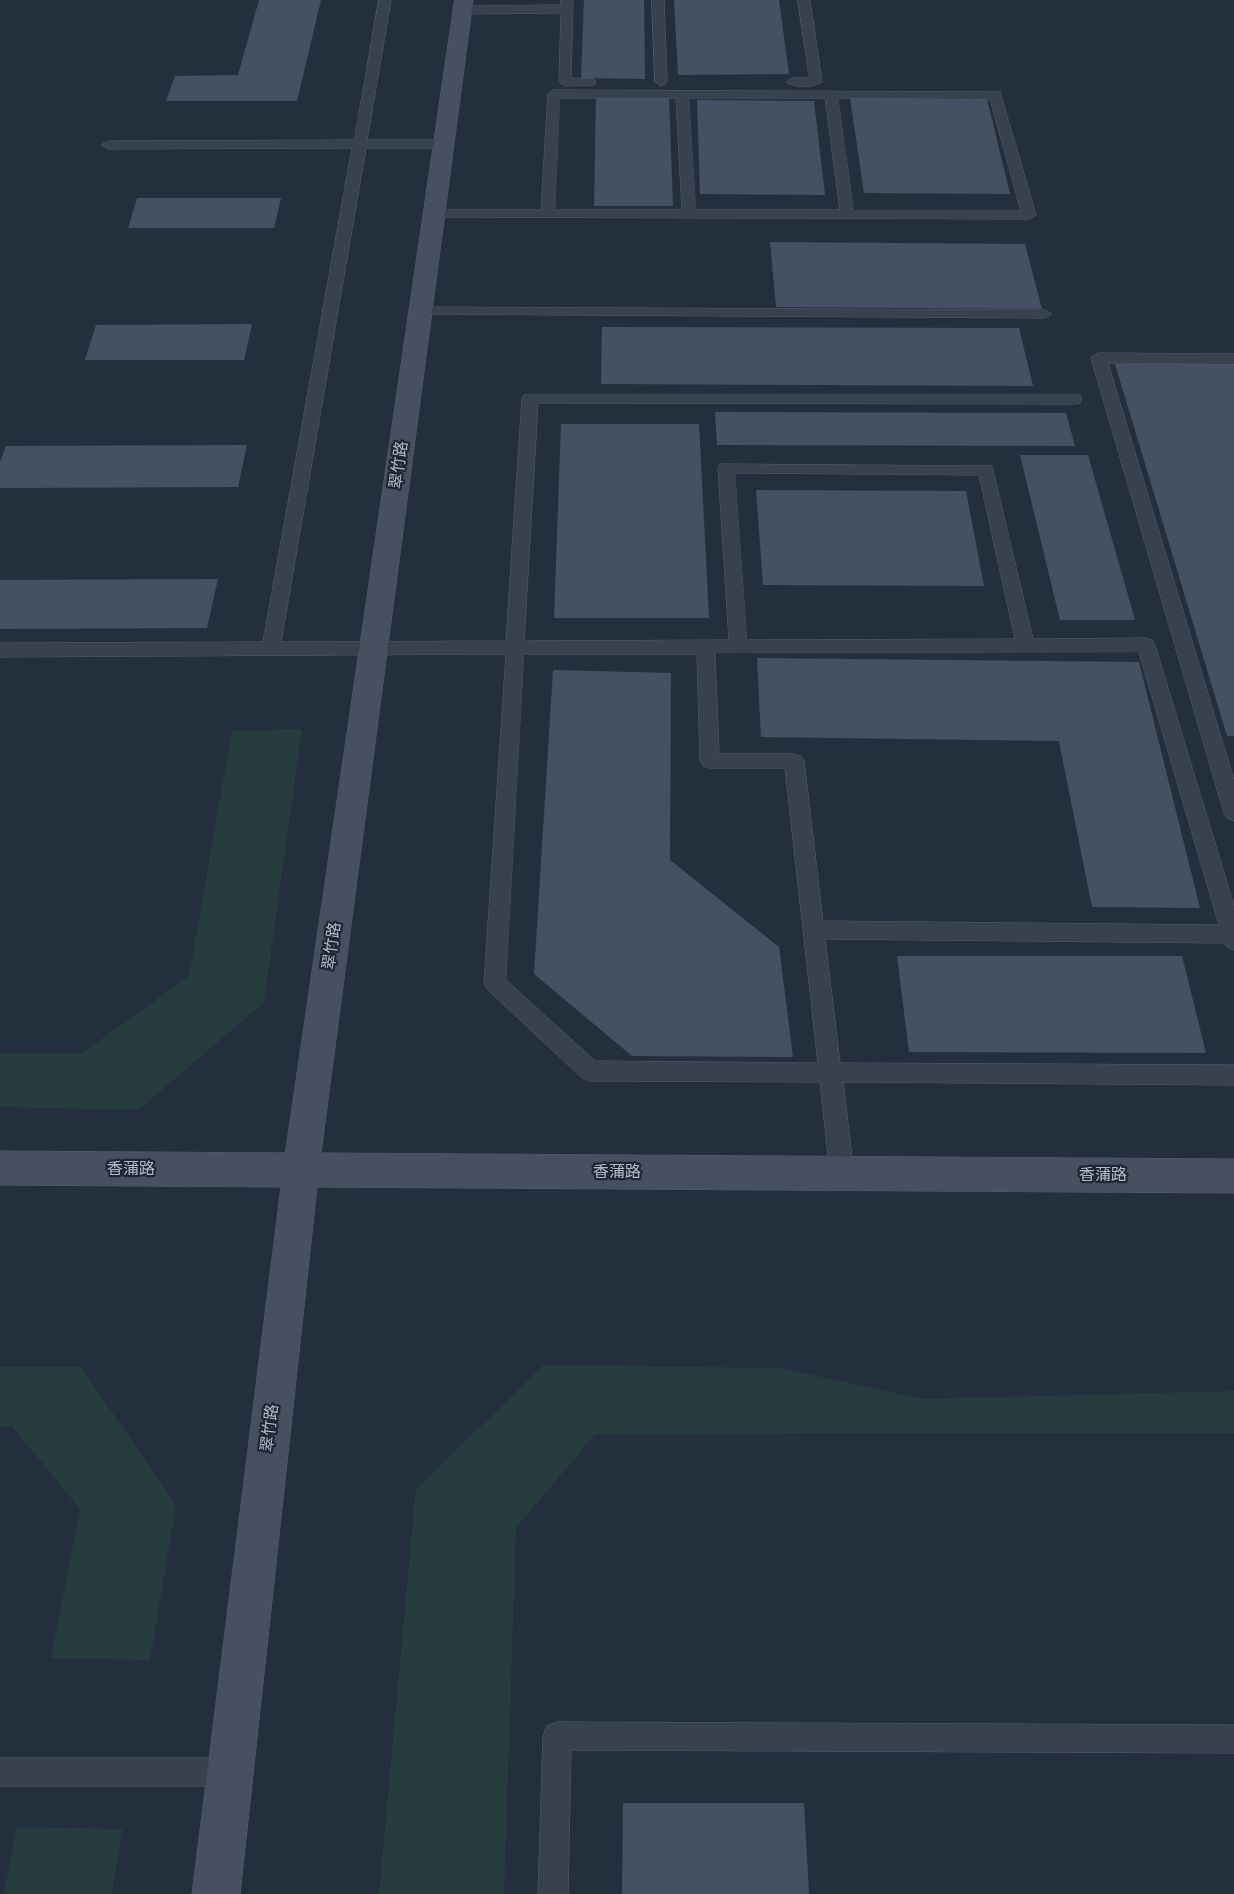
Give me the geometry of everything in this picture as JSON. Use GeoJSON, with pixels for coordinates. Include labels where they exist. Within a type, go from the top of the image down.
{"type":"FeatureCollection","features":[{"type":"Feature","properties":{"kind":"street","name":"翠竹路"},"geometry":{"type":"LineString","coordinates":[[216,1894],[301,1170],[463,5]]}},
{"type":"Feature","properties":{"kind":"street","name":"香蒲路"},"geometry":{"type":"LineString","coordinates":[[0,1168],[1234,1176]]}},
{"type":"Feature","properties":{"kind":"lane"},"geometry":{"type":"LineString","coordinates":[[271,648],[385,0]]}},
{"type":"Feature","properties":{"kind":"lane"},"geometry":{"type":"LineString","coordinates":[[658,0],[661,82]]}},
{"type":"Feature","properties":{"kind":"lane"},"geometry":{"type":"LineString","coordinates":[[463,5],[567,5],[565,82],[816,82],[804,0]]}},
{"type":"Feature","properties":{"kind":"lane"},"geometry":{"type":"LineString","coordinates":[[434,214],[1029,215],[995,95],[682,94],[554,94],[548,214]]}},
{"type":"Feature","properties":{"kind":"lane"},"geometry":{"type":"LineString","coordinates":[[682,94],[688,215]]}},
{"type":"Feature","properties":{"kind":"lane"},"geometry":{"type":"LineString","coordinates":[[831,95],[848,215]]}},
{"type":"Feature","properties":{"kind":"lane"},"geometry":{"type":"LineString","coordinates":[[108,145],[444,144]]}},
{"type":"Feature","properties":{"kind":"lane"},"geometry":{"type":"LineString","coordinates":[[420,311],[1045,314]]}},
{"type":"Feature","properties":{"kind":"lane"},"geometry":{"type":"LineString","coordinates":[[1234,358],[1099,358],[1225,750],[1234,813]]}},
{"type":"Feature","properties":{"kind":"lane"},"geometry":{"type":"LineString","coordinates":[[1074,399],[530,398],[495,983],[590,1071],[1234,1075]]}},
{"type":"Feature","properties":{"kind":"lane"},"geometry":{"type":"LineString","coordinates":[[738,646],[726,468],[986,470],[1026,646]]}},
{"type":"Feature","properties":{"kind":"lane"},"geometry":{"type":"LineString","coordinates":[[0,650],[1146,645],[1233,938],[813,930]]}},
{"type":"Feature","properties":{"kind":"lane"},"geometry":{"type":"LineString","coordinates":[[706,647],[710,761],[794,761],[842,1174]]}},
{"type":"Feature","properties":{"kind":"lane"},"geometry":{"type":"LineString","coordinates":[[553,1894],[557,1736],[1234,1739]]}},
{"type":"Feature","properties":{"kind":"lane"},"geometry":{"type":"LineString","coordinates":[[0,1772],[230,1772]]}},
{"type":"Feature","properties":{"kind":"green space"},"geometry":{"type":"Polygon","coordinates":[[[302,729],[264,1002],[138,1110],[0,1107],[0,1054],[81,1054],[189,976],[232,731],[302,729]]]}},
{"type":"Feature","properties":{"kind":"green space"},"geometry":{"type":"Polygon","coordinates":[[[544,1365],[780,1368],[923,1399],[1234,1391],[1234,1433],[595,1434],[516,1528],[504,1894],[379,1894],[416,1489],[544,1365]]]}},
{"type":"Feature","properties":{"kind":"green space"},"geometry":{"type":"Polygon","coordinates":[[[0,1367],[81,1367],[176,1505],[150,1660],[51,1658],[80,1509],[12,1426],[0,1426],[0,1367]]]}},
{"type":"Feature","properties":{"kind":"green space"},"geometry":{"type":"Polygon","coordinates":[[[17,1827],[122,1829],[112,1894],[4,1894],[17,1827]]]}},
{"type":"Feature","properties":{"kind":"building"},"geometry":{"type":"Polygon","coordinates":[[[259,0],[321,0],[297,101],[166,101],[175,76],[238,75],[259,0]]]}},
{"type":"Feature","properties":{"kind":"building"},"geometry":{"type":"Polygon","coordinates":[[[584,0],[644,0],[645,79],[581,78],[584,0]]]}},
{"type":"Feature","properties":{"kind":"building"},"geometry":{"type":"Polygon","coordinates":[[[674,0],[779,0],[789,74],[678,75],[674,0]]]}},
{"type":"Feature","properties":{"kind":"building"},"geometry":{"type":"Polygon","coordinates":[[[596,98],[669,98],[673,206],[594,206],[596,98]]]}},
{"type":"Feature","properties":{"kind":"building"},"geometry":{"type":"Polygon","coordinates":[[[850,98],[987,99],[1010,194],[864,193],[850,98]]]}},
{"type":"Feature","properties":{"kind":"building"},"geometry":{"type":"Polygon","coordinates":[[[697,100],[814,101],[825,195],[700,194],[697,100]]]}},
{"type":"Feature","properties":{"kind":"building"},"geometry":{"type":"Polygon","coordinates":[[[137,198],[281,198],[274,228],[128,228],[137,198]]]}},
{"type":"Feature","properties":{"kind":"building"},"geometry":{"type":"Polygon","coordinates":[[[770,242],[1025,244],[1042,309],[776,307],[770,242]]]}},
{"type":"Feature","properties":{"kind":"building"},"geometry":{"type":"Polygon","coordinates":[[[252,324],[244,360],[85,360],[96,325],[252,324]]]}},
{"type":"Feature","properties":{"kind":"building"},"geometry":{"type":"Polygon","coordinates":[[[602,327],[1019,328],[1033,386],[601,384],[602,327]]]}},
{"type":"Feature","properties":{"kind":"building"},"geometry":{"type":"Polygon","coordinates":[[[1115,364],[1234,364],[1234,736],[1227,736],[1115,364]]]}},
{"type":"Feature","properties":{"kind":"building"},"geometry":{"type":"Polygon","coordinates":[[[715,412],[1066,413],[1075,446],[717,445],[715,412]]]}},
{"type":"Feature","properties":{"kind":"building"},"geometry":{"type":"Polygon","coordinates":[[[561,424],[699,424],[709,618],[554,618],[561,424]]]}},
{"type":"Feature","properties":{"kind":"building"},"geometry":{"type":"Polygon","coordinates":[[[247,445],[238,487],[0,488],[0,462],[6,446],[247,445]]]}},
{"type":"Feature","properties":{"kind":"building"},"geometry":{"type":"Polygon","coordinates":[[[1020,455],[1088,455],[1135,620],[1060,620],[1020,455]]]}},
{"type":"Feature","properties":{"kind":"building"},"geometry":{"type":"Polygon","coordinates":[[[756,490],[966,491],[984,586],[763,585],[756,490]]]}},
{"type":"Feature","properties":{"kind":"building"},"geometry":{"type":"Polygon","coordinates":[[[218,579],[207,628],[0,629],[0,580],[218,579]]]}},
{"type":"Feature","properties":{"kind":"building"},"geometry":{"type":"Polygon","coordinates":[[[757,658],[1139,662],[1200,908],[1092,907],[1059,741],[761,737],[757,658]]]}},
{"type":"Feature","properties":{"kind":"building"},"geometry":{"type":"Polygon","coordinates":[[[553,670],[671,673],[670,860],[779,947],[793,1057],[632,1056],[534,974],[553,670]]]}},
{"type":"Feature","properties":{"kind":"building"},"geometry":{"type":"Polygon","coordinates":[[[897,956],[1182,956],[1206,1053],[909,1052],[897,956]]]}},
{"type":"Feature","properties":{"kind":"building"},"geometry":{"type":"Polygon","coordinates":[[[623,1803],[804,1803],[809,1894],[622,1894],[623,1803]]]}}]}
